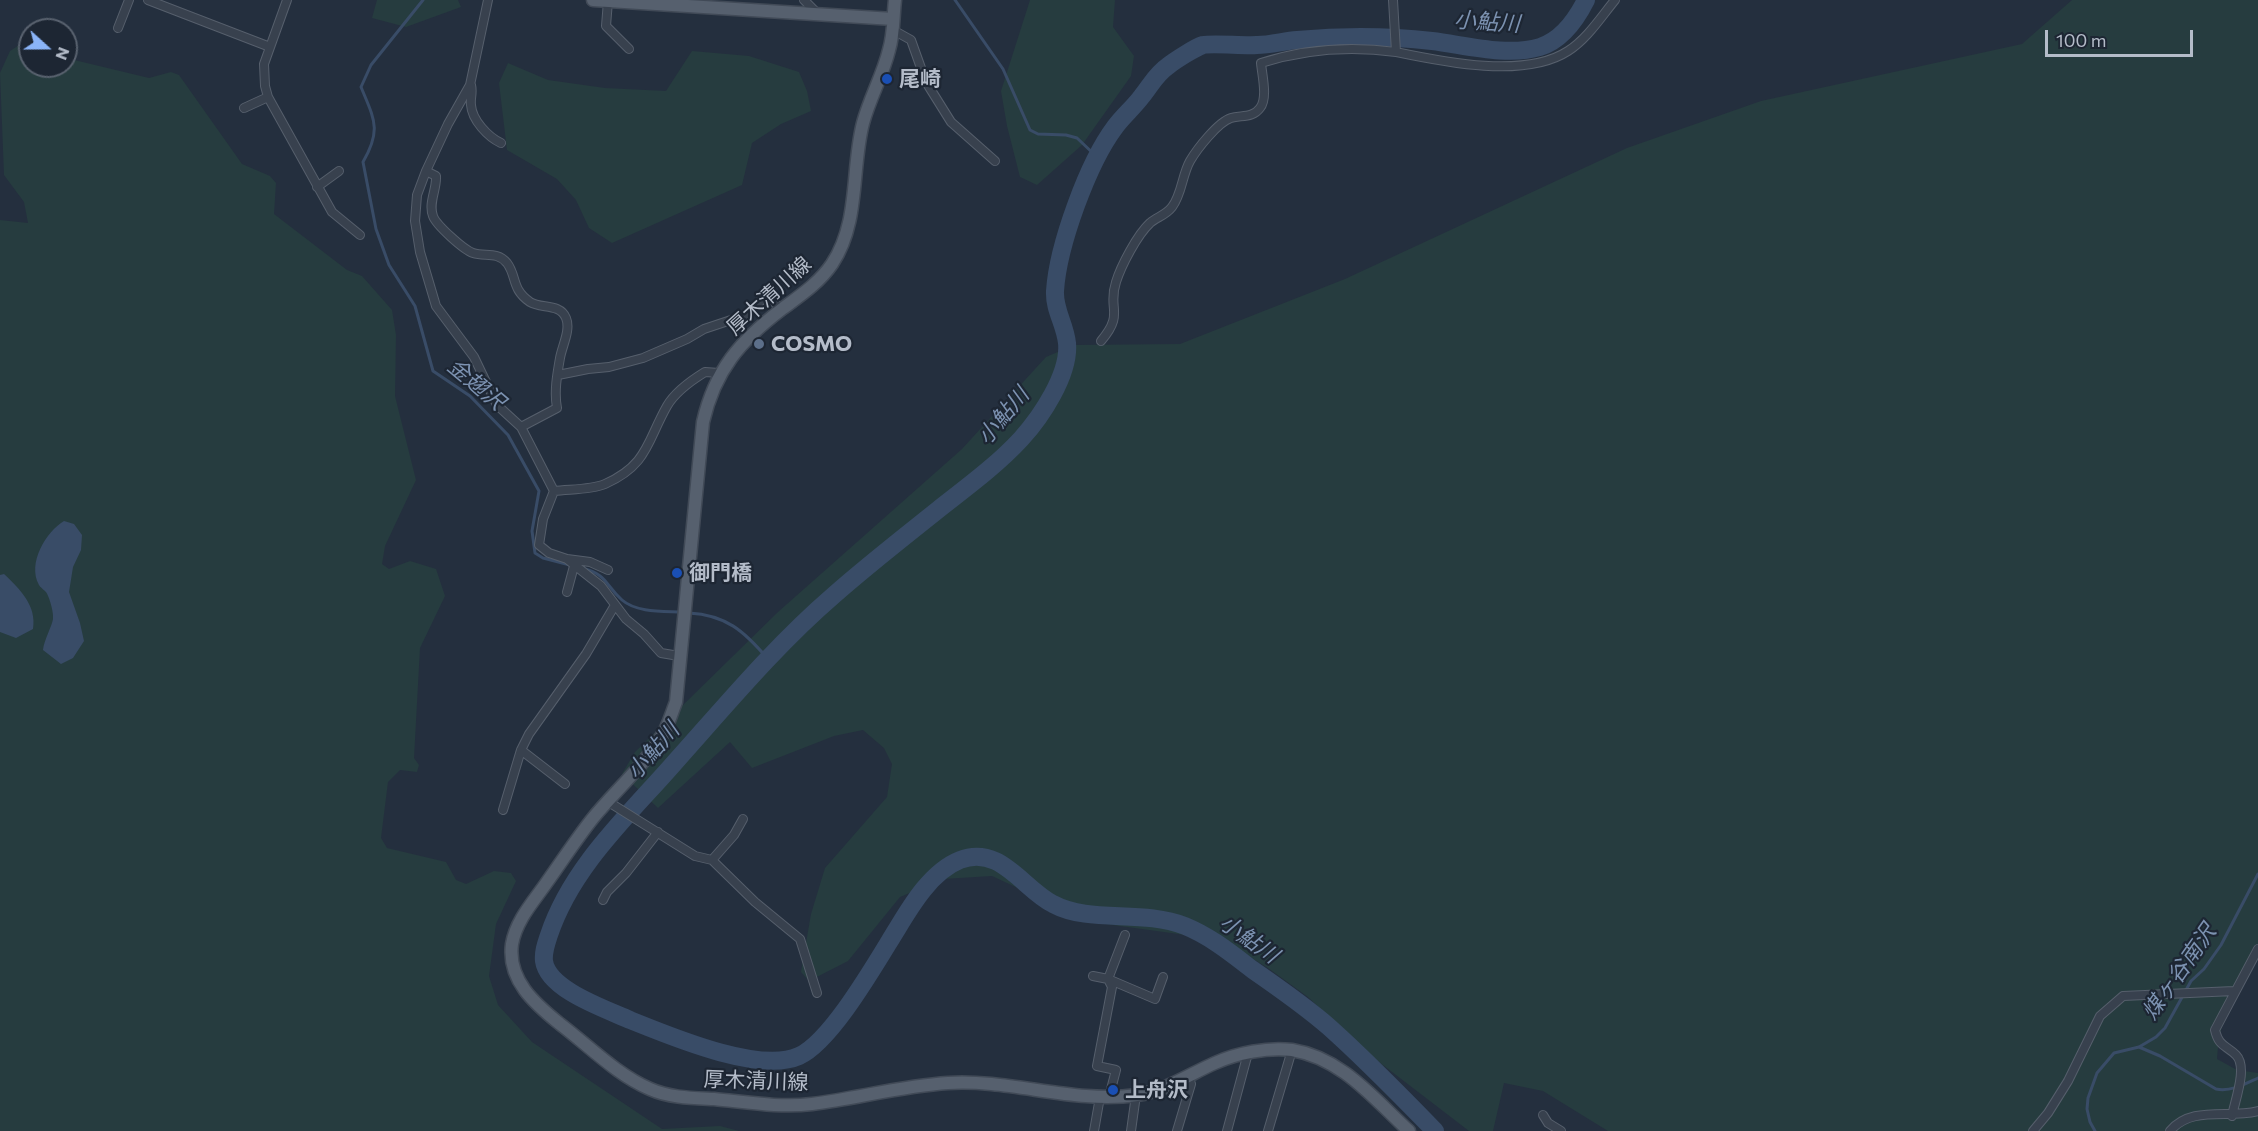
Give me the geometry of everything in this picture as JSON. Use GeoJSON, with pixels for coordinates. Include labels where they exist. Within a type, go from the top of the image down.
{"type":"FeatureCollection","features":[{"type":"Feature","properties":{"kind":"main road"},"geometry":{"type":"LineString","coordinates":[[592,0],[820,16],[893,25]]}},
{"type":"Feature","properties":{"kind":"main road","name":"厚木清川線"},"geometry":{"type":"LineString","coordinates":[[895,0],[889,51],[872,93],[863,124],[852,210],[840,251],[822,278],[745,341],[719,374],[707,406],[703,422],[676,702],[664,731],[648,755],[589,823],[519,922],[512,946],[513,967],[520,985],[537,1006],[631,1079],[651,1090],[670,1096],[784,1105],[811,1104],[863,1094],[948,1083],[982,1083],[1105,1097],[1136,1095],[1149,1093],[1219,1061],[1248,1053],[1292,1050],[1322,1059],[1343,1070],[1409,1131]]}},
{"type":"Feature","properties":{"kind":"street"},"geometry":{"type":"LineString","coordinates":[[118,28],[129,0]]}},
{"type":"Feature","properties":{"kind":"street"},"geometry":{"type":"LineString","coordinates":[[148,0],[270,47]]}},
{"type":"Feature","properties":{"kind":"street"},"geometry":{"type":"LineString","coordinates":[[287,0],[264,64],[268,97],[332,212],[360,235]]}},
{"type":"Feature","properties":{"kind":"street"},"geometry":{"type":"LineString","coordinates":[[488,0],[470,85],[448,124],[417,195],[415,221],[420,252],[436,306],[474,357],[497,405],[521,427],[554,491],[543,519],[539,544],[549,554],[590,562],[608,570]]}},
{"type":"Feature","properties":{"kind":"street"},"geometry":{"type":"LineString","coordinates":[[804,0],[820,16]]}},
{"type":"Feature","properties":{"kind":"street"},"geometry":{"type":"LineString","coordinates":[[1393,0],[1396,51]]}},
{"type":"Feature","properties":{"kind":"street"},"geometry":{"type":"LineString","coordinates":[[1101,341],[1113,325],[1114,286],[1120,270],[1149,224],[1174,205],[1190,161],[1224,122],[1230,118],[1249,116],[1260,108],[1263,100],[1261,63],[1313,52],[1364,48],[1496,67],[1540,64],[1576,45],[1616,0]]}},
{"type":"Feature","properties":{"kind":"street"},"geometry":{"type":"LineString","coordinates":[[608,1],[606,26],[629,49]]}},
{"type":"Feature","properties":{"kind":"street"},"geometry":{"type":"LineString","coordinates":[[893,25],[911,40],[926,82],[951,122],[995,161]]}},
{"type":"Feature","properties":{"kind":"street"},"geometry":{"type":"LineString","coordinates":[[470,85],[473,93],[470,106],[491,138],[501,143]]}},
{"type":"Feature","properties":{"kind":"street"},"geometry":{"type":"LineString","coordinates":[[244,108],[268,97]]}},
{"type":"Feature","properties":{"kind":"street"},"geometry":{"type":"LineString","coordinates":[[317,187],[339,171]]}},
{"type":"Feature","properties":{"kind":"street"},"geometry":{"type":"LineString","coordinates":[[426,171],[436,176],[432,215],[437,224],[470,253],[496,255],[507,264],[515,286],[522,296],[532,304],[559,309],[566,318],[567,334],[560,358],[555,393],[557,408],[521,427]]}},
{"type":"Feature","properties":{"kind":"street"},"geometry":{"type":"LineString","coordinates":[[558,375],[609,367],[643,358],[704,329],[742,316],[753,309],[765,296],[771,296],[780,311]]}},
{"type":"Feature","properties":{"kind":"street"},"geometry":{"type":"LineString","coordinates":[[554,491],[603,484],[622,474],[645,452],[668,405],[676,394],[705,372],[719,374]]}},
{"type":"Feature","properties":{"kind":"street"},"geometry":{"type":"LineString","coordinates":[[567,559],[601,586],[615,605],[661,653],[679,656]]}},
{"type":"Feature","properties":{"kind":"street"},"geometry":{"type":"LineString","coordinates":[[567,592],[574,566]]}},
{"type":"Feature","properties":{"kind":"street"},"geometry":{"type":"LineString","coordinates":[[503,810],[521,750],[529,734],[586,654],[615,605]]}},
{"type":"Feature","properties":{"kind":"street"},"geometry":{"type":"LineString","coordinates":[[521,750],[565,784]]}},
{"type":"Feature","properties":{"kind":"street"},"geometry":{"type":"LineString","coordinates":[[607,801],[695,856],[712,860],[755,902],[800,939],[817,993]]}},
{"type":"Feature","properties":{"kind":"street"},"geometry":{"type":"LineString","coordinates":[[712,860],[734,835],[742,819]]}},
{"type":"Feature","properties":{"kind":"street"},"geometry":{"type":"LineString","coordinates":[[603,900],[656,831]]}},
{"type":"Feature","properties":{"kind":"street"},"geometry":{"type":"LineString","coordinates":[[1094,1131],[1116,1070],[1097,1066],[1112,987],[1108,979],[1125,934]]}},
{"type":"Feature","properties":{"kind":"street"},"geometry":{"type":"LineString","coordinates":[[2232,1116],[2241,1077],[2241,1065],[2235,1054],[2217,1039],[2215,1030],[2258,949]]}},
{"type":"Feature","properties":{"kind":"street"},"geometry":{"type":"LineString","coordinates":[[1093,976],[1108,979],[1155,999],[1163,977]]}},
{"type":"Feature","properties":{"kind":"street"},"geometry":{"type":"LineString","coordinates":[[2033,1131],[2048,1113],[2068,1081],[2100,1016],[2123,996],[2234,991]]}},
{"type":"Feature","properties":{"kind":"street"},"geometry":{"type":"LineString","coordinates":[[1268,1131],[1292,1050]]}},
{"type":"Feature","properties":{"kind":"street"},"geometry":{"type":"LineString","coordinates":[[1227,1131],[1248,1053]]}},
{"type":"Feature","properties":{"kind":"street"},"geometry":{"type":"LineString","coordinates":[[1177,1131],[1191,1084],[1188,1076]]}},
{"type":"Feature","properties":{"kind":"street"},"geometry":{"type":"LineString","coordinates":[[1131,1131],[1136,1095]]}},
{"type":"Feature","properties":{"kind":"street"},"geometry":{"type":"LineString","coordinates":[[2170,1131],[2182,1120],[2200,1114],[2232,1116],[2258,1111]]}},
{"type":"Feature","properties":{"kind":"street"},"geometry":{"type":"LineString","coordinates":[[1543,1115],[1548,1123],[1561,1131]]}},
{"type":"Feature","properties":{"kind":"green space"},"geometry":{"type":"Polygon","coordinates":[[[377,0],[458,0],[461,7],[406,27],[372,18],[377,0]]]}},
{"type":"Feature","properties":{"kind":"green space"},"geometry":{"type":"Polygon","coordinates":[[[1030,0],[1115,0],[1113,27],[1134,56],[1131,76],[1082,145],[1037,185],[1020,177],[1001,91],[1030,0]]]}},
{"type":"Feature","properties":{"kind":"green space"},"geometry":{"type":"Polygon","coordinates":[[[2072,0],[2258,0],[2258,950],[2230,1002],[2222,1027],[2217,1059],[2237,1070],[2258,1073],[2258,1131],[1608,1131],[1543,1091],[1504,1083],[1493,1131],[1469,1131],[1366,1052],[1308,997],[1268,968],[1222,940],[1091,922],[992,876],[943,879],[900,897],[848,961],[809,981],[801,972],[811,914],[825,868],[887,797],[892,764],[884,748],[863,730],[834,736],[752,768],[730,742],[658,808],[622,774],[635,752],[778,612],[962,449],[1046,357],[1074,345],[1180,344],[1345,279],[1627,148],[1761,101],[2022,44],[2072,0]]]}},
{"type":"Feature","properties":{"kind":"green space"},"geometry":{"type":"Polygon","coordinates":[[[18,46],[18,78],[78,78],[78,61],[149,78],[171,72],[179,75],[242,164],[270,176],[276,183],[274,214],[347,270],[362,276],[392,310],[396,335],[395,396],[416,480],[385,546],[382,564],[389,569],[410,561],[436,569],[445,596],[420,648],[414,758],[419,765],[417,772],[400,770],[388,782],[381,838],[387,848],[446,862],[456,880],[466,884],[494,871],[511,873],[516,881],[496,924],[489,976],[498,1005],[532,1042],[662,1129],[720,1126],[739,1131],[0,1131],[0,220],[28,223],[24,202],[4,175],[0,73],[10,51],[18,46]]]}},
{"type":"Feature","properties":{"kind":"green space"},"geometry":{"type":"Polygon","coordinates":[[[692,51],[749,56],[799,72],[807,91],[811,111],[781,124],[752,143],[742,185],[612,243],[589,228],[576,200],[557,179],[507,150],[499,83],[508,63],[548,80],[605,88],[666,91],[692,51]]]}},
{"type":"Feature","properties":{"kind":"water"},"geometry":{"type":"Polygon","coordinates":[[[64,521],[74,524],[82,535],[81,550],[73,567],[69,592],[84,641],[73,658],[61,664],[43,650],[53,616],[47,594],[39,585],[35,567],[45,540],[64,521]]]}},
{"type":"Feature","properties":{"kind":"water"},"geometry":{"type":"Polygon","coordinates":[[[4,574],[30,605],[34,621],[33,629],[16,638],[0,632],[0,575],[4,574]]]}},
{"type":"Feature","properties":{"kind":"waterway","name":"金翅沢"},"geometry":{"type":"LineString","coordinates":[[423,0],[371,65],[361,87],[374,124],[373,141],[363,162],[376,229],[389,265],[415,306],[433,371],[470,396],[508,435],[539,491],[532,531],[535,553],[543,558],[570,565]]}},
{"type":"Feature","properties":{"kind":"waterway"},"geometry":{"type":"LineString","coordinates":[[955,0],[1003,69],[1030,130],[1038,134],[1066,135],[1077,138],[1097,157]]}},
{"type":"Feature","properties":{"kind":"waterway","name":"小鮎川"},"geometry":{"type":"LineString","coordinates":[[1435,1131],[1329,1027],[1292,997],[1212,940],[1185,926],[1168,921],[1068,910],[1042,897],[1010,870],[987,858],[974,857],[960,860],[940,872],[909,909],[839,1018],[812,1048],[799,1056],[782,1060],[738,1057],[714,1051],[593,1004],[567,990],[556,981],[548,971],[544,961],[544,951],[559,910],[587,864],[621,822],[752,675],[834,595],[1002,458],[1037,419],[1053,394],[1067,355],[1066,336],[1056,304],[1055,291],[1062,251],[1076,205],[1105,142],[1118,123],[1164,69],[1195,48],[1214,44],[1262,45],[1364,37],[1432,41],[1500,51],[1527,50],[1555,40],[1573,22],[1586,0]]}},
{"type":"Feature","properties":{"kind":"waterway","name":"金翅沢"},"geometry":{"type":"LineString","coordinates":[[582,568],[601,577],[628,604],[651,610],[682,612]]}},
{"type":"Feature","properties":{"kind":"waterway","name":"金翅沢"},"geometry":{"type":"LineString","coordinates":[[689,613],[714,617],[733,626],[767,658]]}},
{"type":"Feature","properties":{"kind":"waterway","name":"煤ヶ谷南沢"},"geometry":{"type":"LineString","coordinates":[[2095,1131],[2087,1109],[2088,1098],[2097,1073],[2114,1053],[2139,1047],[2156,1037],[2165,1028],[2191,981],[2204,969],[2221,945],[2258,874]]}},
{"type":"Feature","properties":{"kind":"waterway"},"geometry":{"type":"LineString","coordinates":[[2139,1047],[2160,1056],[2216,1089],[2232,1088],[2258,1078]]}},
{"type":"Feature","properties":{"kind":"place","name":"尾崎"},"geometry":{"type":"Point","coordinates":[887,79]}},
{"type":"Feature","properties":{"kind":"place","name":"COSMO"},"geometry":{"type":"Point","coordinates":[759,344]}},
{"type":"Feature","properties":{"kind":"place","name":"御門橋"},"geometry":{"type":"Point","coordinates":[677,573]}},
{"type":"Feature","properties":{"kind":"place","name":"上舟沢"},"geometry":{"type":"Point","coordinates":[1113,1090]}}]}
